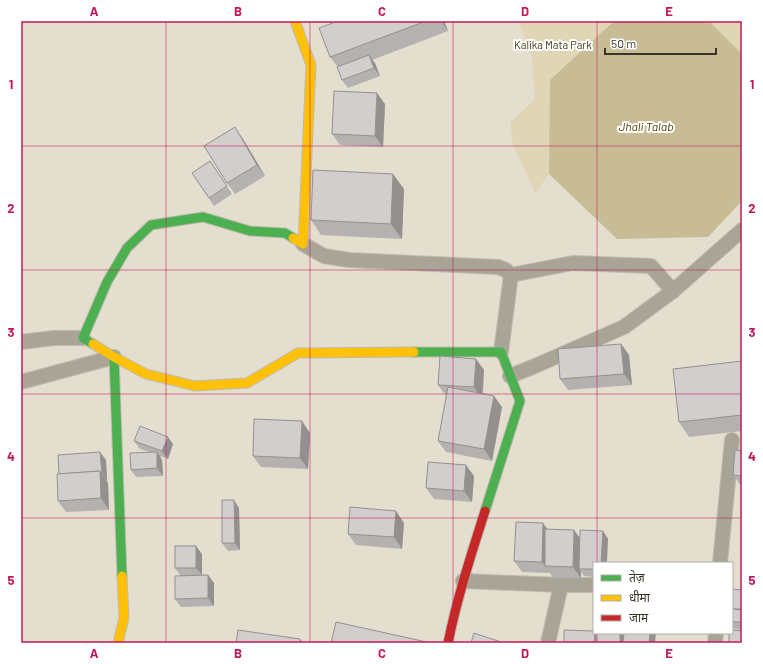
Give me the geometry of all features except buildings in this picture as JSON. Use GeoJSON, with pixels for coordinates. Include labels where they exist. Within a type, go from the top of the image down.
{"type":"FeatureCollection","features":[{"type":"Feature","properties":{"kind":"street"},"geometry":{"type":"LineString","coordinates":[[295,21],[312,65],[303,244]]}},
{"type":"Feature","properties":{"kind":"street"},"geometry":{"type":"LineString","coordinates":[[83,338],[107,282],[126,248],[151,225],[203,218],[250,231],[285,233],[324,256],[349,260],[498,267],[506,270],[511,275]]}},
{"type":"Feature","properties":{"kind":"street"},"geometry":{"type":"LineString","coordinates":[[510,376],[624,327],[673,291],[742,230]]}},
{"type":"Feature","properties":{"kind":"street"},"geometry":{"type":"LineString","coordinates":[[511,275],[573,263],[651,266],[673,291]]}},
{"type":"Feature","properties":{"kind":"street"},"geometry":{"type":"LineString","coordinates":[[448,643],[463,581],[520,401],[501,352],[511,275]]}},
{"type":"Feature","properties":{"kind":"street"},"geometry":{"type":"LineString","coordinates":[[21,342],[54,338],[83,338],[146,374],[195,386],[247,383],[298,353],[501,352]]}},
{"type":"Feature","properties":{"kind":"street"},"geometry":{"type":"LineString","coordinates":[[21,382],[114,357]]}},
{"type":"Feature","properties":{"kind":"street"},"geometry":{"type":"LineString","coordinates":[[114,357],[124,618],[118,643]]}},
{"type":"Feature","properties":{"kind":"street"},"geometry":{"type":"LineString","coordinates":[[720,562],[732,440]]}},
{"type":"Feature","properties":{"kind":"street"},"geometry":{"type":"LineString","coordinates":[[463,581],[593,585]]}},
{"type":"Feature","properties":{"kind":"street"},"geometry":{"type":"LineString","coordinates":[[548,643],[560,585]]}},
{"type":"Feature","properties":{"kind":"green space","name":"Kalika Mata Park"},"geometry":{"type":"Polygon","coordinates":[[[519,21],[614,21],[550,80],[549,174],[535,193],[513,144],[510,123],[535,99],[532,59],[519,21]]]}},
{"type":"Feature","properties":{"kind":"green space"},"geometry":{"type":"Polygon","coordinates":[[[709,21],[742,21],[742,54],[709,21]]]}},
{"type":"Feature","properties":{"kind":"water","name":"Jhali Talab"},"geometry":{"type":"Polygon","coordinates":[[[614,21],[709,21],[742,54],[742,201],[708,237],[617,239],[549,174],[550,80],[614,21]]]}},
{"type":"Feature","properties":{"kind":"traffic: fast"},"geometry":{"type":"LineString","coordinates":[[93,344],[83,338],[107,282],[127,248],[151,225],[203,217],[250,231],[285,233],[293,238]]}},
{"type":"Feature","properties":{"kind":"traffic: fast"},"geometry":{"type":"LineString","coordinates":[[414,352],[501,352],[520,401],[485,511]]}},
{"type":"Feature","properties":{"kind":"traffic: fast"},"geometry":{"type":"LineString","coordinates":[[114,357],[122,576]]}},
{"type":"Feature","properties":{"kind":"traffic: slow"},"geometry":{"type":"LineString","coordinates":[[293,238],[303,244],[311,65],[295,21]]}},
{"type":"Feature","properties":{"kind":"traffic: slow"},"geometry":{"type":"LineString","coordinates":[[93,344],[146,374],[195,386],[247,383],[298,353],[414,352]]}},
{"type":"Feature","properties":{"kind":"traffic: slow"},"geometry":{"type":"LineString","coordinates":[[118,643],[124,618],[122,576]]}},
{"type":"Feature","properties":{"kind":"traffic: jam"},"geometry":{"type":"LineString","coordinates":[[448,643],[460,593],[485,511]]}}]}
